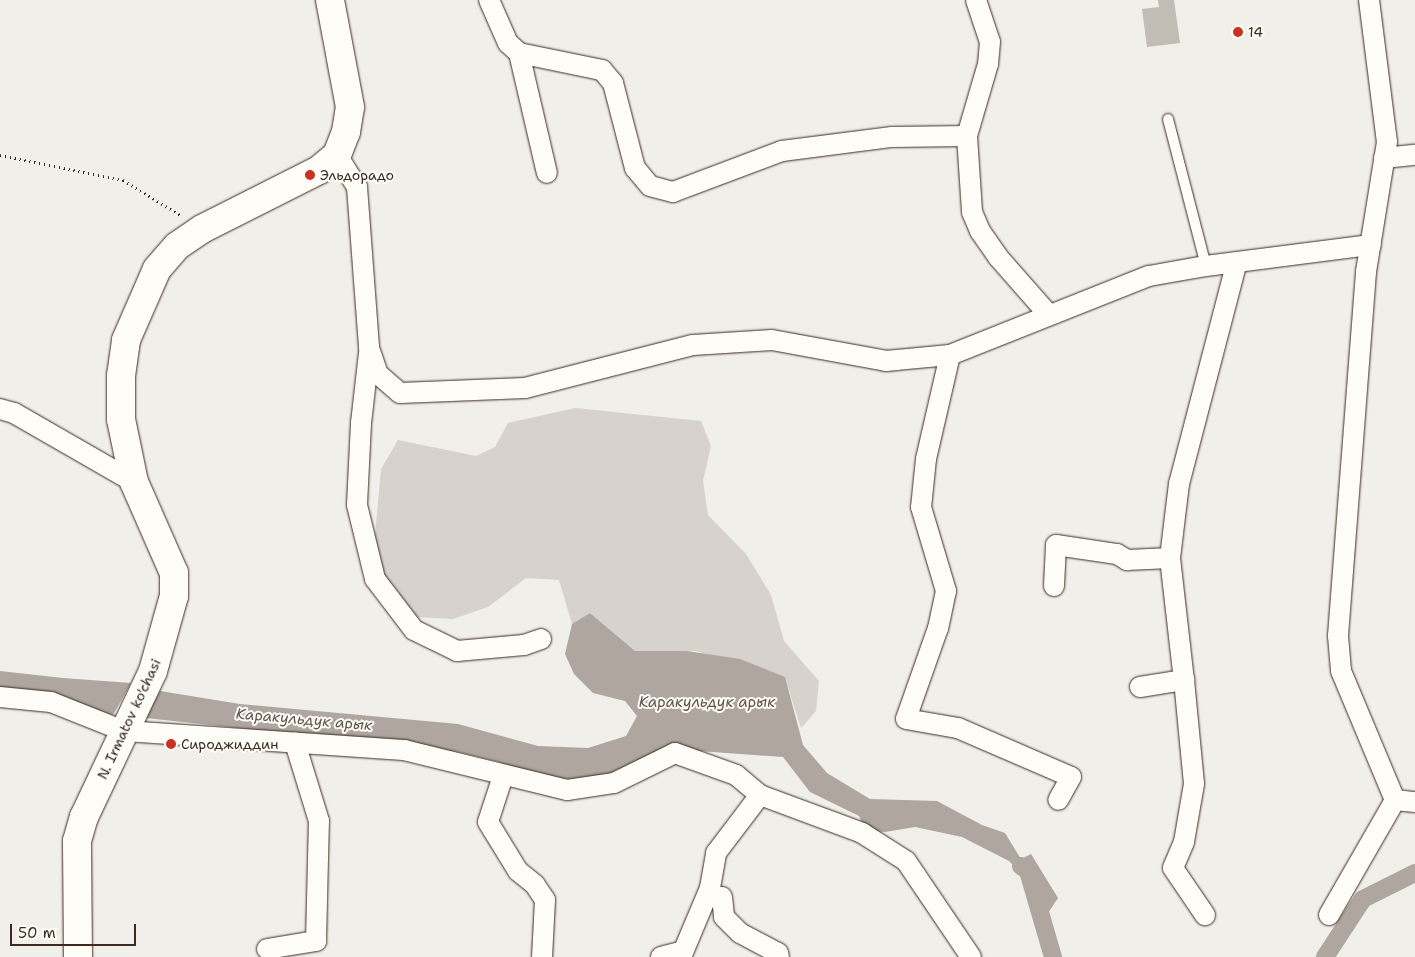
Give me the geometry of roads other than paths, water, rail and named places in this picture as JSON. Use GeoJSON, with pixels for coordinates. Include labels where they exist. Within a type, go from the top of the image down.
{"type":"FeatureCollection","features":[{"type":"Feature","properties":{"kind":"street","name":"N. Irmatov ko'chasi"},"geometry":{"type":"LineString","coordinates":[[78,957],[77,841],[84,817],[153,671],[169,620],[174,596],[174,573],[134,482],[121,419],[121,376],[126,340],[157,269],[177,246],[202,229],[319,170],[337,155],[346,132],[350,107],[330,0]]}},
{"type":"Feature","properties":{"kind":"street"},"geometry":{"type":"LineString","coordinates":[[489,0],[508,44],[519,53],[602,70],[613,83],[635,168],[650,186],[673,192],[782,151],[892,137],[967,136]]}},
{"type":"Feature","properties":{"kind":"street"},"geometry":{"type":"LineString","coordinates":[[976,0],[990,42],[988,64],[967,136],[972,212],[980,231],[1048,314]]}},
{"type":"Feature","properties":{"kind":"street"},"geometry":{"type":"LineString","coordinates":[[1369,0],[1387,142],[1371,245],[1338,636],[1341,671],[1394,800]]}},
{"type":"Feature","properties":{"kind":"street"},"geometry":{"type":"LineString","coordinates":[[519,53],[547,173]]}},
{"type":"Feature","properties":{"kind":"street"},"geometry":{"type":"LineString","coordinates":[[337,155],[357,187],[369,348],[361,423],[357,504],[375,579],[414,630],[457,651],[524,645],[541,639]]}},
{"type":"Feature","properties":{"kind":"street"},"geometry":{"type":"LineString","coordinates":[[1384,158],[1415,155]]}},
{"type":"Feature","properties":{"kind":"street"},"geometry":{"type":"LineString","coordinates":[[369,348],[378,374],[400,393],[525,388],[703,345],[772,340],[886,361],[950,355],[1048,314],[1149,276],[1206,266],[1371,245]]}},
{"type":"Feature","properties":{"kind":"street"},"geometry":{"type":"LineString","coordinates":[[1205,915],[1173,868],[1184,842],[1194,784],[1170,558],[1178,484],[1237,262]]}},
{"type":"Feature","properties":{"kind":"street"},"geometry":{"type":"LineString","coordinates":[[950,355],[926,459],[921,507],[946,591],[938,628],[906,719],[958,728],[1071,777],[1058,800]]}},
{"type":"Feature","properties":{"kind":"street"},"geometry":{"type":"LineString","coordinates":[[0,409],[14,413],[134,482]]}},
{"type":"Feature","properties":{"kind":"street"},"geometry":{"type":"LineString","coordinates":[[1054,586],[1056,545],[1116,554],[1127,560],[1170,558]]}},
{"type":"Feature","properties":{"kind":"street"},"geometry":{"type":"LineString","coordinates":[[1140,687],[1184,680]]}},
{"type":"Feature","properties":{"kind":"street"},"geometry":{"type":"LineString","coordinates":[[0,697],[51,702],[124,732],[404,750],[503,776],[567,790],[614,783],[675,753],[736,775],[760,795],[862,833],[906,861],[971,957]]}},
{"type":"Feature","properties":{"kind":"street"},"geometry":{"type":"LineString","coordinates":[[267,949],[316,941],[319,821],[295,743]]}},
{"type":"Feature","properties":{"kind":"street"},"geometry":{"type":"LineString","coordinates":[[503,776],[488,822],[518,870],[535,885],[545,900],[542,957]]}},
{"type":"Feature","properties":{"kind":"street"},"geometry":{"type":"LineString","coordinates":[[661,957],[682,954],[710,888],[716,853],[760,795]]}},
{"type":"Feature","properties":{"kind":"street"},"geometry":{"type":"LineString","coordinates":[[1394,800],[1415,802]]}},
{"type":"Feature","properties":{"kind":"street"},"geometry":{"type":"LineString","coordinates":[[1329,915],[1394,800]]}},
{"type":"Feature","properties":{"kind":"street"},"geometry":{"type":"LineString","coordinates":[[722,897],[724,917],[740,933],[779,957]]}},
{"type":"Feature","properties":{"kind":"lane"},"geometry":{"type":"LineString","coordinates":[[1168,119],[1206,266]]}},
{"type":"Feature","properties":{"kind":"water","name":"Каракульдук арык"},"geometry":{"type":"Polygon","coordinates":[[[590,613],[635,651],[687,651],[740,659],[785,677],[803,745],[827,773],[870,799],[937,801],[982,825],[1005,833],[1021,859],[1031,854],[1058,898],[1042,922],[1034,886],[1009,861],[962,837],[915,827],[885,832],[865,830],[859,816],[810,792],[783,757],[699,751],[674,744],[602,784],[553,784],[499,762],[458,752],[146,718],[160,691],[240,704],[458,724],[538,746],[588,748],[626,736],[637,716],[625,701],[593,693],[574,674],[565,654],[572,624],[590,613]]]}},
{"type":"Feature","properties":{"kind":"water"},"geometry":{"type":"Polygon","coordinates":[[[0,671],[131,683],[113,715],[53,695],[0,689],[0,671]]]}},
{"type":"Feature","properties":{"kind":"waterway","name":"Каракульдук арык"},"geometry":{"type":"LineString","coordinates":[[1021,866],[1028,871],[1053,957]]}},
{"type":"Feature","properties":{"kind":"waterway","name":"Каракульдук арык"},"geometry":{"type":"LineString","coordinates":[[1325,957],[1363,899],[1415,873]]}},
{"type":"Feature","properties":{"kind":"place","name":"14"},"geometry":{"type":"Point","coordinates":[1238,32]}},
{"type":"Feature","properties":{"kind":"place","name":"Эльдорадо"},"geometry":{"type":"Point","coordinates":[310,175]}},
{"type":"Feature","properties":{"kind":"place","name":"Сироджиддин"},"geometry":{"type":"Point","coordinates":[171,744]}}]}
